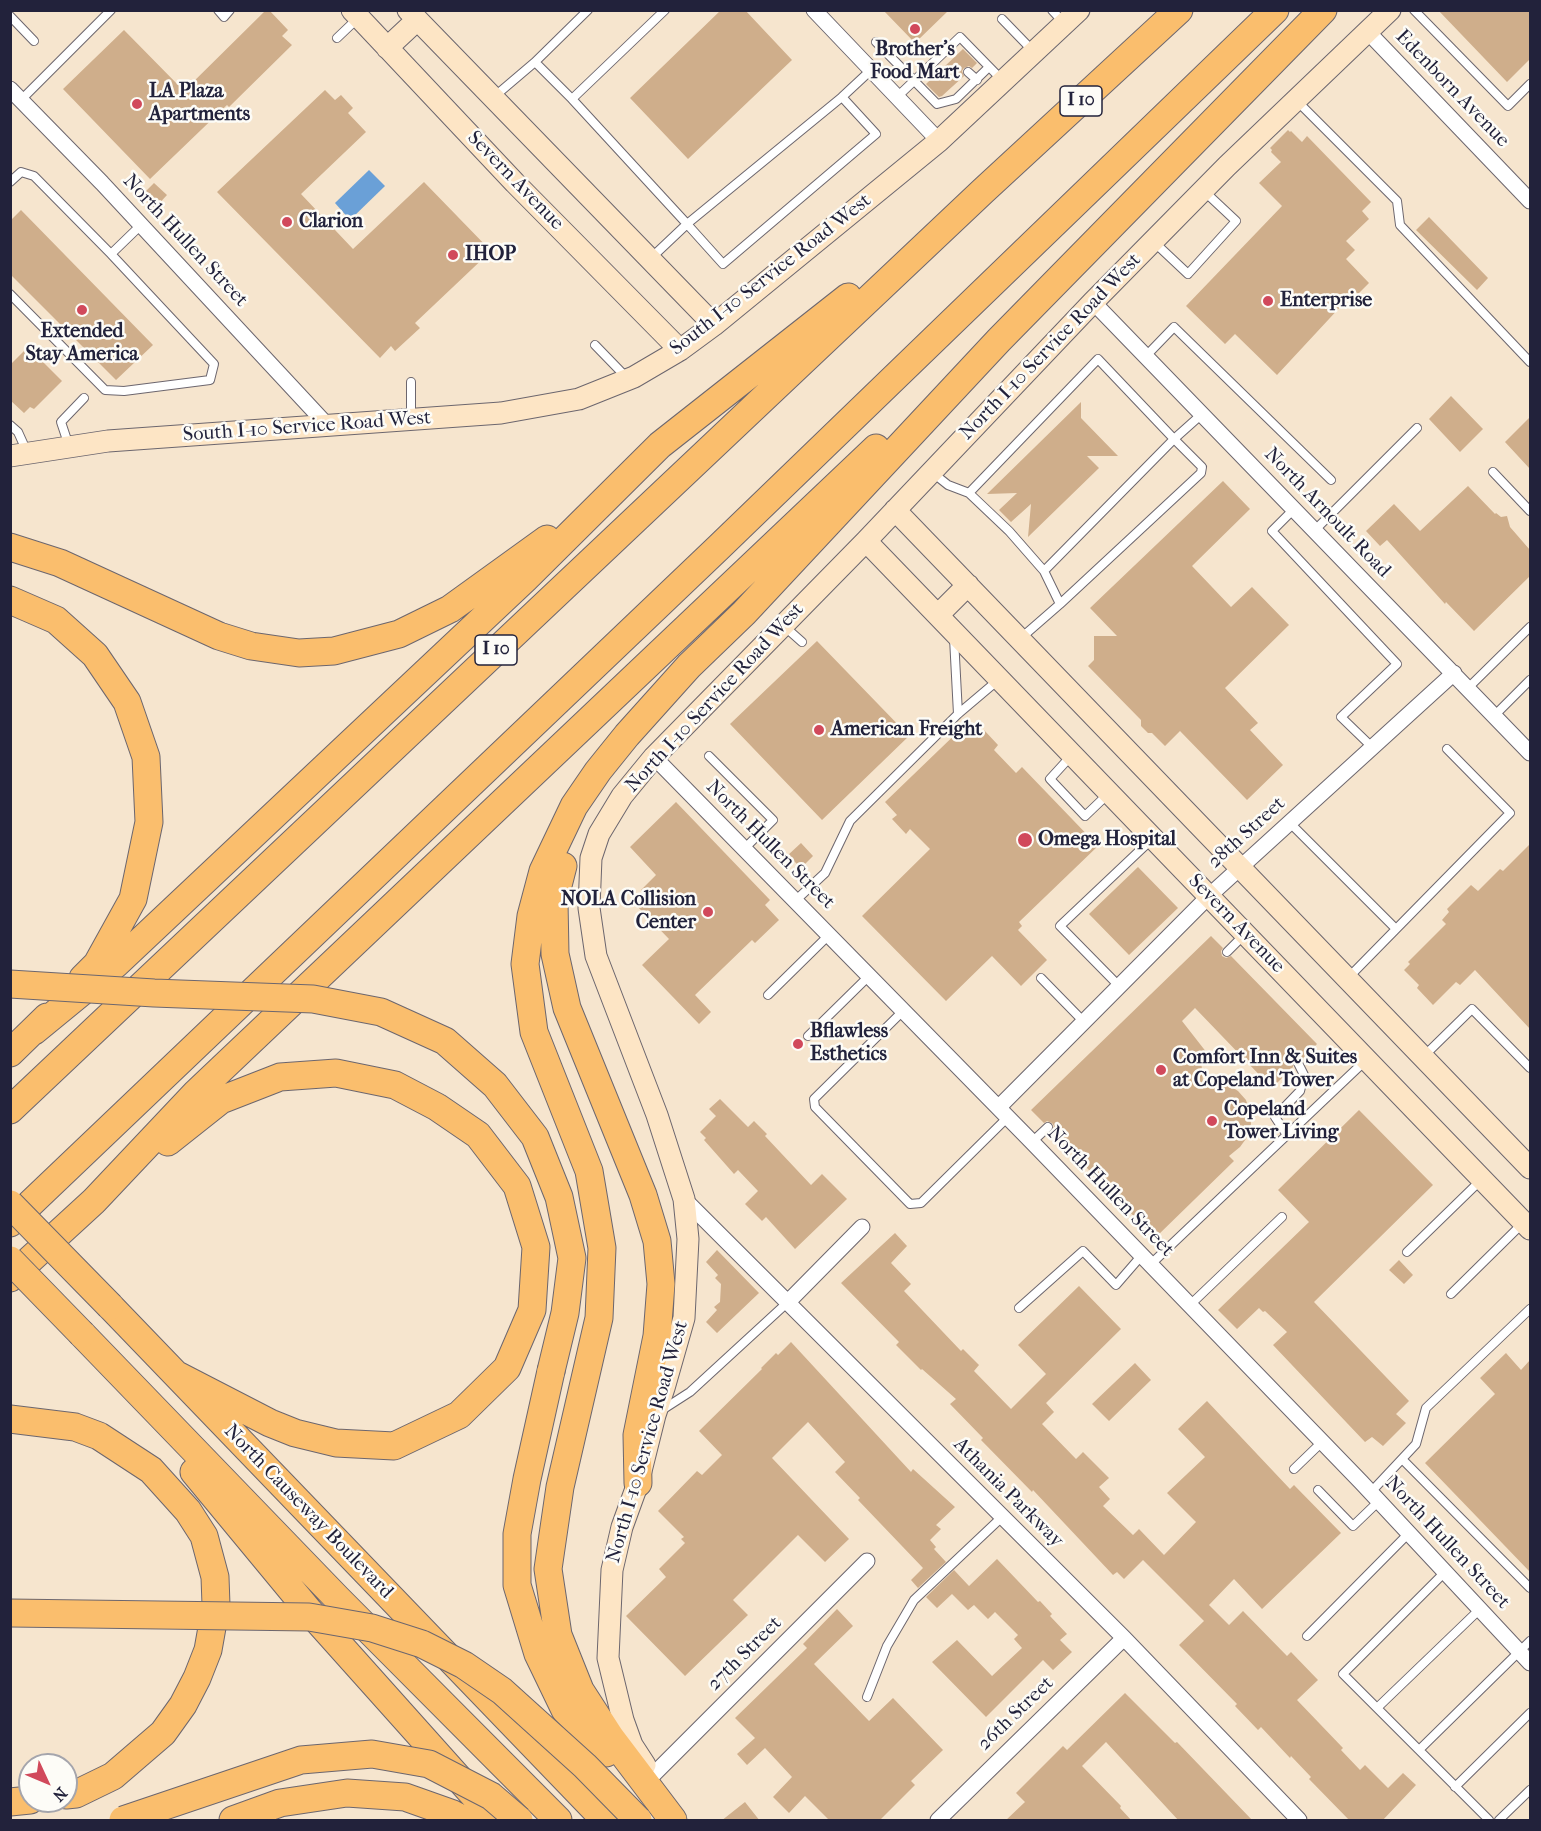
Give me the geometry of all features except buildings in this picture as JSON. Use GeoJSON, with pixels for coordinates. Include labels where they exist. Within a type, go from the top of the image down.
{"type":"FeatureCollection","features":[{"type":"Feature","properties":{"kind":"highway","name":"I 10"},"geometry":{"type":"LineString","coordinates":[[10,1110],[983,191],[1179,10]]}},
{"type":"Feature","properties":{"kind":"highway"},"geometry":{"type":"LineString","coordinates":[[10,1223],[726,539],[1275,10]]}},
{"type":"Feature","properties":{"kind":"highway"},"geometry":{"type":"LineString","coordinates":[[94,1201],[196,1093],[878,446],[1310,10]]}},
{"type":"Feature","properties":{"kind":"highway"},"geometry":{"type":"LineString","coordinates":[[673,1821],[611,1738],[580,1690],[558,1635],[548,1569],[560,1487],[599,1318],[602,1248],[589,1171],[534,1032],[525,963],[531,916],[543,871],[573,806],[627,735],[689,666],[744,613],[1008,332],[1323,10]]}},
{"type":"Feature","properties":{"kind":"highway"},"geometry":{"type":"LineString","coordinates":[[10,1053],[126,955],[525,579],[660,445],[983,191]]}},
{"type":"Feature","properties":{"kind":"highway"},"geometry":{"type":"LineString","coordinates":[[10,547],[60,563],[219,636],[251,646],[299,653],[334,651],[399,634],[450,609],[607,496]]}},
{"type":"Feature","properties":{"kind":"highway"},"geometry":{"type":"LineString","coordinates":[[10,600],[56,620],[95,655],[127,702],[146,757],[149,822],[133,899],[97,964],[34,1031]]}},
{"type":"Feature","properties":{"kind":"highway"},"geometry":{"type":"LineString","coordinates":[[573,806],[572,830],[554,901],[555,954],[567,1008],[643,1195],[657,1241],[661,1284],[657,1336],[637,1435],[638,1483]]}},
{"type":"Feature","properties":{"kind":"highway"},"geometry":{"type":"LineString","coordinates":[[10,984],[154,993],[314,999],[381,1012],[445,1041],[495,1085],[535,1137],[559,1197],[572,1258],[565,1313],[527,1479],[517,1534],[518,1585],[537,1654],[565,1710],[673,1821]]}},
{"type":"Feature","properties":{"kind":"highway"},"geometry":{"type":"LineString","coordinates":[[10,1278],[94,1201],[221,1100],[280,1077],[336,1073],[395,1086],[437,1107],[478,1135],[517,1186],[536,1247],[532,1310],[507,1368],[459,1415],[394,1446],[336,1443],[270,1424],[177,1375]]}},
{"type":"Feature","properties":{"kind":"highway","name":"North Causeway Boulevard"},"geometry":{"type":"LineString","coordinates":[[10,1204],[604,1821]]}},
{"type":"Feature","properties":{"kind":"highway","name":"North Causeway Boulevard"},"geometry":{"type":"LineString","coordinates":[[10,1260],[337,1598],[558,1821]]}},
{"type":"Feature","properties":{"kind":"highway"},"geometry":{"type":"LineString","coordinates":[[149,1404],[174,1450],[309,1611],[496,1821]]}},
{"type":"Feature","properties":{"kind":"highway"},"geometry":{"type":"LineString","coordinates":[[10,1419],[75,1427],[99,1436],[151,1470],[188,1511],[204,1536],[215,1577],[214,1626],[208,1650],[183,1705],[162,1733],[135,1759],[113,1776],[78,1793]]}},
{"type":"Feature","properties":{"kind":"highway"},"geometry":{"type":"LineString","coordinates":[[10,1613],[309,1617],[372,1628],[422,1644],[464,1665],[502,1691],[585,1766],[638,1821]]}},
{"type":"Feature","properties":{"kind":"highway"},"geometry":{"type":"LineString","coordinates":[[123,1821],[301,1760],[372,1754],[429,1764],[491,1796],[519,1821]]}},
{"type":"Feature","properties":{"kind":"highway"},"geometry":{"type":"LineString","coordinates":[[232,1821],[280,1803],[347,1793],[405,1797],[453,1814],[464,1821]]}},
{"type":"Feature","properties":{"kind":"street"},"geometry":{"type":"LineString","coordinates":[[814,10],[939,141]]}},
{"type":"Feature","properties":{"kind":"street","name":"North I-10 Service Road West"},"geometry":{"type":"LineString","coordinates":[[687,1821],[662,1790],[632,1745],[623,1720],[608,1659],[612,1570],[622,1527],[638,1483],[655,1415],[684,1318],[688,1239],[684,1199],[657,1115],[596,956],[589,908],[591,858],[598,834],[622,796],[654,757],[866,541],[1203,190],[1390,10]]}},
{"type":"Feature","properties":{"kind":"street","name":"Severn Avenue"},"geometry":{"type":"LineString","coordinates":[[355,14],[515,183],[680,350]]}},
{"type":"Feature","properties":{"kind":"street"},"geometry":{"type":"LineString","coordinates":[[387,48],[412,15],[714,325]]}},
{"type":"Feature","properties":{"kind":"street","name":"South I-10 Service Road West"},"geometry":{"type":"LineString","coordinates":[[19,455],[108,441],[501,413],[579,399],[629,379],[680,350],[714,325],[939,141],[996,74],[1034,52],[1065,15]]}},
{"type":"Feature","properties":{"kind":"street","name":"Edenborn Avenue"},"geometry":{"type":"LineString","coordinates":[[1368,32],[1530,201]]}},
{"type":"Feature","properties":{"kind":"street","name":"North Hullen Street"},"geometry":{"type":"LineString","coordinates":[[14,94],[141,225],[327,425]]}},
{"type":"Feature","properties":{"kind":"street","name":"North Arnoult Road"},"geometry":{"type":"LineString","coordinates":[[1094,302],[1494,716],[1528,747]]}},
{"type":"Feature","properties":{"kind":"street"},"geometry":{"type":"LineString","coordinates":[[895,510],[1530,1168]]}},
{"type":"Feature","properties":{"kind":"street","name":"Severn Avenue"},"geometry":{"type":"LineString","coordinates":[[866,541],[1527,1226]]}},
{"type":"Feature","properties":{"kind":"street"},"geometry":{"type":"LineString","coordinates":[[938,615],[968,585]]}},
{"type":"Feature","properties":{"kind":"street","name":"28th Street"},"geometry":{"type":"LineString","coordinates":[[1004,1112],[1084,1022],[1209,896],[1454,673]]}},
{"type":"Feature","properties":{"kind":"street","name":"North Hullen Street"},"geometry":{"type":"LineString","coordinates":[[654,757],[1004,1112],[1480,1609],[1527,1652]]}},
{"type":"Feature","properties":{"kind":"street","name":"Athania Parkway"},"geometry":{"type":"LineString","coordinates":[[684,1199],[1124,1638],[1299,1821]]}},
{"type":"Feature","properties":{"kind":"street"},"geometry":{"type":"LineString","coordinates":[[788,1302],[862,1227]]}},
{"type":"Feature","properties":{"kind":"street","name":"27th Street"},"geometry":{"type":"LineString","coordinates":[[652,1776],[867,1561]]}},
{"type":"Feature","properties":{"kind":"street","name":"26th Street"},"geometry":{"type":"LineString","coordinates":[[938,1821],[1124,1638]]}},
{"type":"Feature","properties":{"kind":"lane"},"geometry":{"type":"LineString","coordinates":[[14,94],[111,10]]}},
{"type":"Feature","properties":{"kind":"lane"},"geometry":{"type":"LineString","coordinates":[[218,10],[224,17],[230,10]]}},
{"type":"Feature","properties":{"kind":"lane"},"geometry":{"type":"LineString","coordinates":[[493,98],[535,62],[588,10]]}},
{"type":"Feature","properties":{"kind":"lane"},"geometry":{"type":"LineString","coordinates":[[572,99],[665,10]]}},
{"type":"Feature","properties":{"kind":"lane"},"geometry":{"type":"LineString","coordinates":[[1414,10],[1508,106],[1530,84]]}},
{"type":"Feature","properties":{"kind":"lane"},"geometry":{"type":"LineString","coordinates":[[337,38],[355,14]]}},
{"type":"Feature","properties":{"kind":"lane"},"geometry":{"type":"LineString","coordinates":[[10,16],[33,40]]}},
{"type":"Feature","properties":{"kind":"lane"},"geometry":{"type":"LineString","coordinates":[[1002,19],[1034,52]]}},
{"type":"Feature","properties":{"kind":"lane"},"geometry":{"type":"LineString","coordinates":[[876,42],[915,81],[937,104],[956,99],[977,80],[996,74],[960,37],[915,81],[897,97]]}},
{"type":"Feature","properties":{"kind":"lane"},"geometry":{"type":"LineString","coordinates":[[947,50],[954,57]]}},
{"type":"Feature","properties":{"kind":"lane"},"geometry":{"type":"LineString","coordinates":[[535,62],[572,99],[723,264],[876,134],[842,97]]}},
{"type":"Feature","properties":{"kind":"lane"},"geometry":{"type":"LineString","coordinates":[[650,259],[687,224],[842,97],[871,70]]}},
{"type":"Feature","properties":{"kind":"lane"},"geometry":{"type":"LineString","coordinates":[[926,70],[934,77]]}},
{"type":"Feature","properties":{"kind":"lane"},"geometry":{"type":"LineString","coordinates":[[968,72],[977,80]]}},
{"type":"Feature","properties":{"kind":"lane"},"geometry":{"type":"LineString","coordinates":[[948,91],[956,99]]}},
{"type":"Feature","properties":{"kind":"lane"},"geometry":{"type":"LineString","coordinates":[[1296,100],[1397,201],[1400,225],[1530,362]]}},
{"type":"Feature","properties":{"kind":"lane"},"geometry":{"type":"LineString","coordinates":[[10,182],[21,172],[34,176],[214,364],[210,380],[124,391],[105,390],[10,294]]}},
{"type":"Feature","properties":{"kind":"lane"},"geometry":{"type":"LineString","coordinates":[[1153,241],[1188,274],[1236,221],[1203,190]]}},
{"type":"Feature","properties":{"kind":"lane"},"geometry":{"type":"LineString","coordinates":[[111,254],[141,225]]}},
{"type":"Feature","properties":{"kind":"lane"},"geometry":{"type":"LineString","coordinates":[[1146,356],[1174,327],[1331,480]]}},
{"type":"Feature","properties":{"kind":"lane"},"geometry":{"type":"LineString","coordinates":[[595,345],[629,379]]}},
{"type":"Feature","properties":{"kind":"lane"},"geometry":{"type":"LineString","coordinates":[[969,493],[1098,358],[1202,466],[1201,473],[1019,639]]}},
{"type":"Feature","properties":{"kind":"lane"},"geometry":{"type":"LineString","coordinates":[[411,382],[411,419]]}},
{"type":"Feature","properties":{"kind":"lane"},"geometry":{"type":"LineString","coordinates":[[70,447],[61,422],[84,398]]}},
{"type":"Feature","properties":{"kind":"lane"},"geometry":{"type":"LineString","coordinates":[[1044,570],[1174,439],[1202,414]]}},
{"type":"Feature","properties":{"kind":"lane"},"geometry":{"type":"LineString","coordinates":[[10,425],[22,438],[19,455]]}},
{"type":"Feature","properties":{"kind":"lane"},"geometry":{"type":"LineString","coordinates":[[1315,530],[1417,428]]}},
{"type":"Feature","properties":{"kind":"lane"},"geometry":{"type":"LineString","coordinates":[[932,472],[948,485],[969,493],[1009,531],[1044,570],[1060,603]]}},
{"type":"Feature","properties":{"kind":"lane"},"geometry":{"type":"LineString","coordinates":[[1493,472],[1530,512]]}},
{"type":"Feature","properties":{"kind":"lane"},"geometry":{"type":"LineString","coordinates":[[1294,509],[1272,531],[1397,664],[1341,717],[1372,747]]}},
{"type":"Feature","properties":{"kind":"lane"},"geometry":{"type":"LineString","coordinates":[[783,625],[802,642]]}},
{"type":"Feature","properties":{"kind":"lane"},"geometry":{"type":"LineString","coordinates":[[1468,688],[1530,627]]}},
{"type":"Feature","properties":{"kind":"lane"},"geometry":{"type":"LineString","coordinates":[[954,632],[958,714]]}},
{"type":"Feature","properties":{"kind":"lane"},"geometry":{"type":"LineString","coordinates":[[795,901],[825,873],[850,821],[958,714],[999,679]]}},
{"type":"Feature","properties":{"kind":"lane"},"geometry":{"type":"LineString","coordinates":[[1494,716],[1530,680]]}},
{"type":"Feature","properties":{"kind":"lane"},"geometry":{"type":"LineString","coordinates":[[1347,979],[1510,813],[1447,749]]}},
{"type":"Feature","properties":{"kind":"lane"},"geometry":{"type":"LineString","coordinates":[[1072,754],[1050,779],[1085,816],[1109,793]]}},
{"type":"Feature","properties":{"kind":"lane"},"geometry":{"type":"LineString","coordinates":[[709,756],[773,820],[744,849]]}},
{"type":"Feature","properties":{"kind":"lane"},"geometry":{"type":"LineString","coordinates":[[1289,822],[1396,929]]}},
{"type":"Feature","properties":{"kind":"lane"},"geometry":{"type":"LineString","coordinates":[[1119,986],[1060,926],[1153,838]]}},
{"type":"Feature","properties":{"kind":"lane"},"geometry":{"type":"LineString","coordinates":[[1227,952],[1245,934]]}},
{"type":"Feature","properties":{"kind":"lane"},"geometry":{"type":"LineString","coordinates":[[768,995],[829,935]]}},
{"type":"Feature","properties":{"kind":"lane"},"geometry":{"type":"LineString","coordinates":[[808,1036],[869,976]]}},
{"type":"Feature","properties":{"kind":"lane"},"geometry":{"type":"LineString","coordinates":[[1041,978],[1084,1022]]}},
{"type":"Feature","properties":{"kind":"lane"},"geometry":{"type":"LineString","coordinates":[[1423,1057],[1472,1009],[1530,1068]]}},
{"type":"Feature","properties":{"kind":"lane"},"geometry":{"type":"LineString","coordinates":[[903,1011],[814,1100],[815,1107],[910,1204],[921,1203],[1004,1112]]}},
{"type":"Feature","properties":{"kind":"lane"},"geometry":{"type":"LineString","coordinates":[[1019,1308],[1083,1251],[1116,1285],[1287,1135],[1367,1059]]}},
{"type":"Feature","properties":{"kind":"lane"},"geometry":{"type":"LineString","coordinates":[[1287,1135],[1275,1117],[1299,1091],[1304,1075],[1298,1063]]}},
{"type":"Feature","properties":{"kind":"lane"},"geometry":{"type":"LineString","coordinates":[[1032,1142],[1048,1127]]}},
{"type":"Feature","properties":{"kind":"lane"},"geometry":{"type":"LineString","coordinates":[[1407,1252],[1482,1179]]}},
{"type":"Feature","properties":{"kind":"lane"},"geometry":{"type":"LineString","coordinates":[[1190,1305],[1282,1217]]}},
{"type":"Feature","properties":{"kind":"lane"},"geometry":{"type":"LineString","coordinates":[[1450,1294],[1527,1226]]}},
{"type":"Feature","properties":{"kind":"lane"},"geometry":{"type":"LineString","coordinates":[[655,1415],[690,1392],[788,1302]]}},
{"type":"Feature","properties":{"kind":"lane"},"geometry":{"type":"LineString","coordinates":[[1318,1490],[1353,1526],[1402,1459],[1416,1444],[1426,1408],[1530,1309]]}},
{"type":"Feature","properties":{"kind":"lane"},"geometry":{"type":"LineString","coordinates":[[1294,1469],[1322,1442]]}},
{"type":"Feature","properties":{"kind":"lane"},"geometry":{"type":"LineString","coordinates":[[1402,1459],[1530,1588]]}},
{"type":"Feature","properties":{"kind":"lane"},"geometry":{"type":"LineString","coordinates":[[867,1697],[887,1647],[914,1600],[1002,1517]]}},
{"type":"Feature","properties":{"kind":"lane"},"geometry":{"type":"LineString","coordinates":[[1307,1636],[1409,1533]]}},
{"type":"Feature","properties":{"kind":"lane"},"geometry":{"type":"LineString","coordinates":[[1445,1572],[1343,1674],[1489,1821]]}},
{"type":"Feature","properties":{"kind":"lane"},"geometry":{"type":"LineString","coordinates":[[1377,1708],[1480,1609]]}},
{"type":"Feature","properties":{"kind":"lane"},"geometry":{"type":"LineString","coordinates":[[1419,1750],[1527,1652]]}},
{"type":"Feature","properties":{"kind":"lane"},"geometry":{"type":"LineString","coordinates":[[1455,1787],[1530,1713]]}},
{"type":"Feature","properties":{"kind":"lane"},"geometry":{"type":"LineString","coordinates":[[1499,1821],[1530,1790]]}},
{"type":"Feature","properties":{"kind":"water"},"geometry":{"type":"Polygon","coordinates":[[[369,170],[385,186],[350,220],[335,203],[369,170]]]}},
{"type":"Feature","properties":{"kind":"place","name":"Brother's Food Mart"},"geometry":{"type":"Point","coordinates":[915,29]}},
{"type":"Feature","properties":{"kind":"place","name":"LA Plaza Apartments"},"geometry":{"type":"Point","coordinates":[137,104]}},
{"type":"Feature","properties":{"kind":"place","name":"Clarion"},"geometry":{"type":"Point","coordinates":[287,222]}},
{"type":"Feature","properties":{"kind":"place","name":"IHOP"},"geometry":{"type":"Point","coordinates":[453,255]}},
{"type":"Feature","properties":{"kind":"place","name":"Enterprise"},"geometry":{"type":"Point","coordinates":[1268,301]}},
{"type":"Feature","properties":{"kind":"place","name":"Extended Stay America"},"geometry":{"type":"Point","coordinates":[82,310]}},
{"type":"Feature","properties":{"kind":"place","name":"American Freight"},"geometry":{"type":"Point","coordinates":[819,730]}},
{"type":"Feature","properties":{"kind":"place","name":"Omega Hospital"},"geometry":{"type":"Point","coordinates":[1025,840]}},
{"type":"Feature","properties":{"kind":"place","name":"NOLA Collision Center"},"geometry":{"type":"Point","coordinates":[708,912]}},
{"type":"Feature","properties":{"kind":"place","name":"Bflawless Esthetics"},"geometry":{"type":"Point","coordinates":[798,1044]}},
{"type":"Feature","properties":{"kind":"place","name":"Comfort Inn & Suites at Copeland Tower"},"geometry":{"type":"Point","coordinates":[1161,1070]}},
{"type":"Feature","properties":{"kind":"place","name":"Copeland Tower Living"},"geometry":{"type":"Point","coordinates":[1212,1121]}}]}
